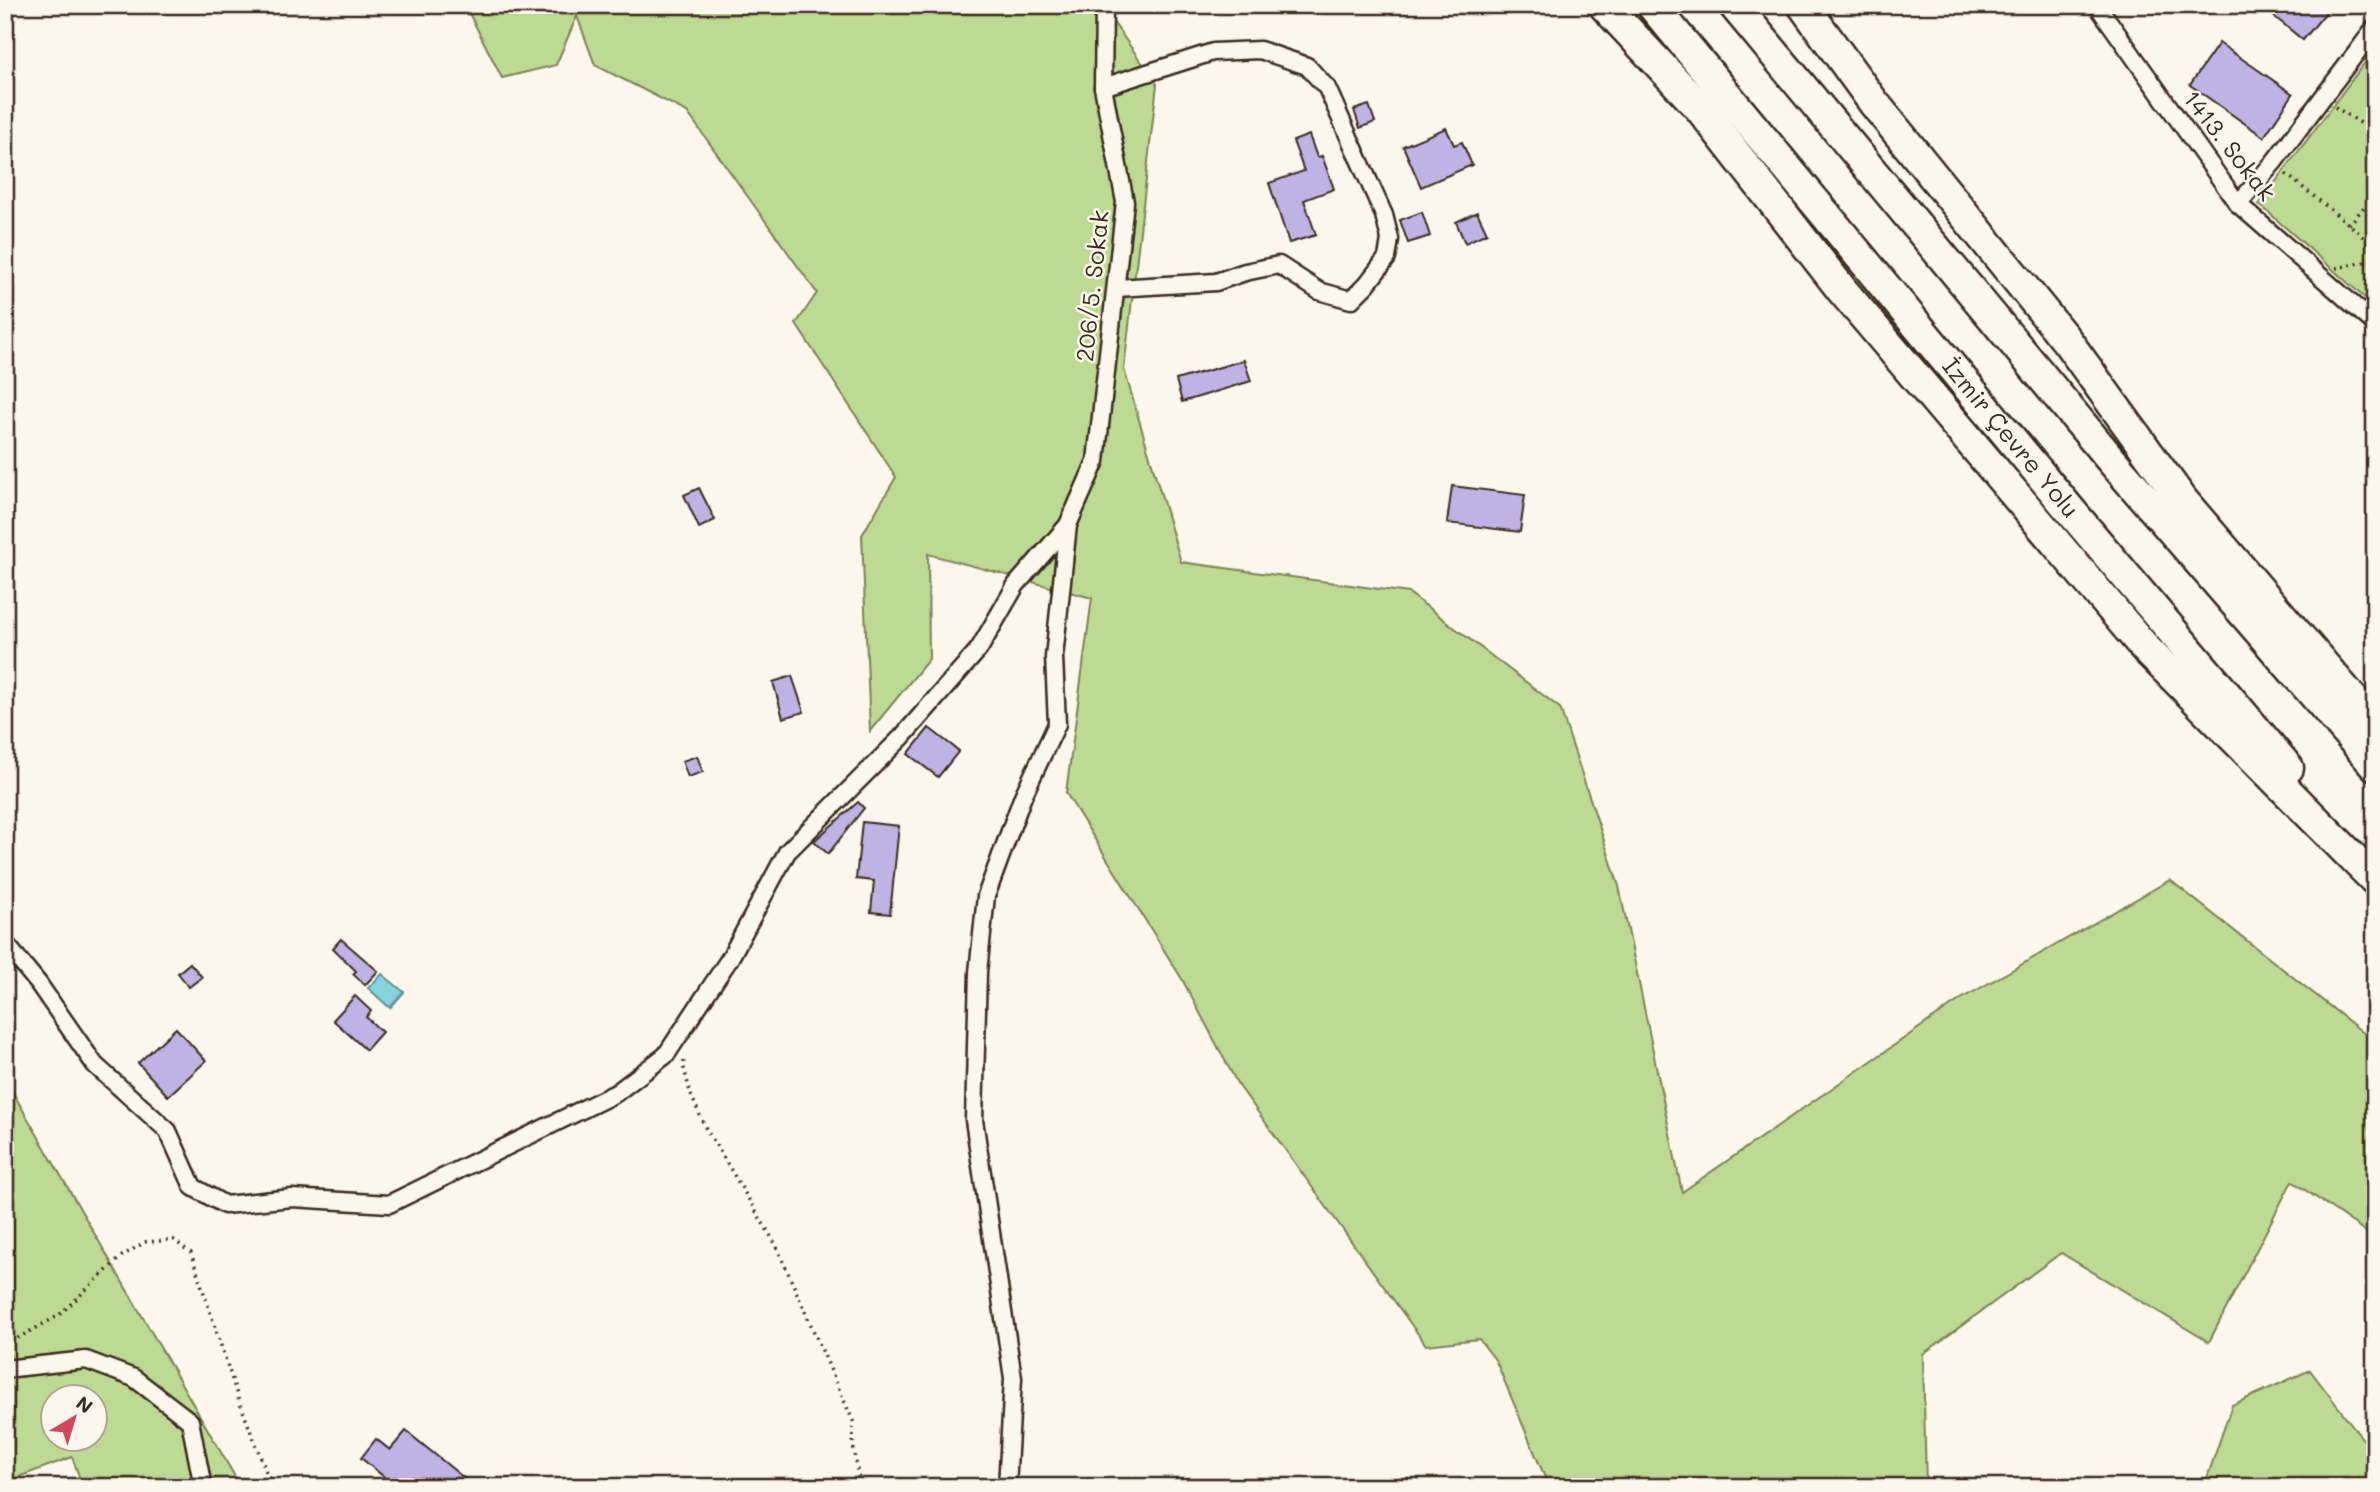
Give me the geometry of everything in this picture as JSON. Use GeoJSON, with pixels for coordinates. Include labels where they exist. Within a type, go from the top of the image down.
{"type":"FeatureCollection","features":[{"type":"Feature","properties":{"kind":"highway"},"geometry":{"type":"LineString","coordinates":[[1604,5],[1700,108],[1868,321],[2145,649],[2375,880]]}},
{"type":"Feature","properties":{"kind":"highway","name":"İzmir Çevre Yolu"},"geometry":{"type":"LineString","coordinates":[[1652,5],[2070,510],[2306,790],[2375,864]]}},
{"type":"Feature","properties":{"kind":"highway"},"geometry":{"type":"LineString","coordinates":[[1734,5],[2107,455],[2375,765]]}},
{"type":"Feature","properties":{"kind":"highway"},"geometry":{"type":"LineString","coordinates":[[1803,5],[1874,103],[2067,341],[2183,501],[2375,725]]}},
{"type":"Feature","properties":{"kind":"street","name":"206/5. Sokak"},"geometry":{"type":"LineString","coordinates":[[1068,526],[1096,461],[1125,202],[1103,87],[1104,5]]}},
{"type":"Feature","properties":{"kind":"street","name":"1413. Sokak"},"geometry":{"type":"LineString","coordinates":[[2097,5],[2238,204],[2375,324]]}},
{"type":"Feature","properties":{"kind":"street"},"geometry":{"type":"LineString","coordinates":[[2238,204],[2274,162],[2375,28]]}},
{"type":"Feature","properties":{"kind":"street"},"geometry":{"type":"LineString","coordinates":[[1103,87],[1213,52],[1260,50],[1307,66],[1327,88],[1384,215],[1390,239],[1387,258],[1367,285],[1351,300],[1319,291],[1279,265],[1216,282],[1116,288]]}},
{"type":"Feature","properties":{"kind":"street"},"geometry":{"type":"LineString","coordinates":[[5,943],[38,983],[95,1065],[168,1130],[193,1187],[225,1205],[292,1198],[389,1204],[616,1093],[666,1055],[730,958],[787,852],[902,737],[979,649],[1016,585],[1068,526]]}},
{"type":"Feature","properties":{"kind":"street"},"geometry":{"type":"LineString","coordinates":[[1007,1487],[1013,1378],[974,1120],[978,972],[986,896],[1023,796],[1057,724],[1054,657],[1068,526]]}},
{"type":"Feature","properties":{"kind":"street"},"geometry":{"type":"LineString","coordinates":[[5,1369],[86,1360],[134,1378],[190,1421],[203,1487]]}},
{"type":"Feature","properties":{"kind":"path"},"geometry":{"type":"LineString","coordinates":[[2332,106],[2350,114],[2375,132]]}},
{"type":"Feature","properties":{"kind":"path"},"geometry":{"type":"LineString","coordinates":[[2284,173],[2375,249]]}},
{"type":"Feature","properties":{"kind":"path"},"geometry":{"type":"LineString","coordinates":[[2349,225],[2375,194]]}},
{"type":"Feature","properties":{"kind":"path"},"geometry":{"type":"LineString","coordinates":[[2318,274],[2375,260]]}},
{"type":"Feature","properties":{"kind":"path"},"geometry":{"type":"LineString","coordinates":[[687,1052],[682,1065],[705,1127],[775,1243],[853,1421],[853,1444],[860,1487]]}},
{"type":"Feature","properties":{"kind":"path"},"geometry":{"type":"LineString","coordinates":[[5,1345],[58,1316],[122,1256],[145,1242],[174,1240],[191,1253],[238,1398],[272,1487]]}},
{"type":"Feature","properties":{"kind":"green space"},"geometry":{"type":"Polygon","coordinates":[[[471,5],[1101,5],[1157,84],[1124,369],[1181,562],[1409,593],[1560,708],[1619,886],[1682,1192],[1961,999],[2170,880],[2375,1042],[2375,1238],[2292,1181],[2209,1342],[2061,1253],[1923,1354],[1926,1487],[1549,1487],[1496,1361],[1479,1339],[1426,1345],[1237,1083],[1182,979],[1066,793],[1092,598],[928,554],[929,659],[870,731],[862,535],[896,477],[796,324],[817,293],[687,112],[595,65],[577,16],[556,65],[502,78],[468,11],[471,5]]]}},
{"type":"Feature","properties":{"kind":"green space"},"geometry":{"type":"Polygon","coordinates":[[[2375,49],[2375,307],[2259,204],[2375,49]]]}},
{"type":"Feature","properties":{"kind":"green space"},"geometry":{"type":"Polygon","coordinates":[[[5,1079],[241,1487],[83,1487],[72,1457],[5,1482],[5,1079]]]}},
{"type":"Feature","properties":{"kind":"green space"},"geometry":{"type":"Polygon","coordinates":[[[2310,1370],[2375,1455],[2375,1487],[2204,1487],[2232,1405],[2310,1370]]]}},
{"type":"Feature","properties":{"kind":"water"},"geometry":{"type":"Polygon","coordinates":[[[382,974],[404,992],[390,1008],[368,988],[382,974]]]}},
{"type":"Feature","properties":{"kind":"building"},"geometry":{"type":"Polygon","coordinates":[[[2260,5],[2332,5],[2303,40],[2260,5]]]}},
{"type":"Feature","properties":{"kind":"building"},"geometry":{"type":"Polygon","coordinates":[[[2219,43],[2293,94],[2264,137],[2190,85],[2219,43]]]}},
{"type":"Feature","properties":{"kind":"building"},"geometry":{"type":"Polygon","coordinates":[[[1369,105],[1375,122],[1360,128],[1354,110],[1369,105]]]}},
{"type":"Feature","properties":{"kind":"building"},"geometry":{"type":"Polygon","coordinates":[[[1446,128],[1454,145],[1462,142],[1472,165],[1421,187],[1403,146],[1446,128]]]}},
{"type":"Feature","properties":{"kind":"building"},"geometry":{"type":"Polygon","coordinates":[[[1309,135],[1317,157],[1322,156],[1334,189],[1304,200],[1316,235],[1289,243],[1269,183],[1304,171],[1293,141],[1309,135]]]}},
{"type":"Feature","properties":{"kind":"building"},"geometry":{"type":"Polygon","coordinates":[[[1422,212],[1430,236],[1408,243],[1400,220],[1422,212]]]}},
{"type":"Feature","properties":{"kind":"building"},"geometry":{"type":"Polygon","coordinates":[[[1477,212],[1487,233],[1465,243],[1456,222],[1477,212]]]}},
{"type":"Feature","properties":{"kind":"building"},"geometry":{"type":"Polygon","coordinates":[[[1244,360],[1251,381],[1182,402],[1176,380],[1244,360]]]}},
{"type":"Feature","properties":{"kind":"building"},"geometry":{"type":"Polygon","coordinates":[[[1452,486],[1525,495],[1520,532],[1447,523],[1452,486]]]}},
{"type":"Feature","properties":{"kind":"building"},"geometry":{"type":"Polygon","coordinates":[[[699,488],[715,520],[699,528],[684,495],[699,488]]]}},
{"type":"Feature","properties":{"kind":"building"},"geometry":{"type":"Polygon","coordinates":[[[792,676],[804,712],[783,718],[773,682],[792,676]]]}},
{"type":"Feature","properties":{"kind":"building"},"geometry":{"type":"Polygon","coordinates":[[[929,728],[959,751],[938,777],[908,754],[929,728]]]}},
{"type":"Feature","properties":{"kind":"building"},"geometry":{"type":"Polygon","coordinates":[[[697,756],[703,772],[688,777],[682,761],[697,756]]]}},
{"type":"Feature","properties":{"kind":"building"},"geometry":{"type":"Polygon","coordinates":[[[858,802],[864,808],[828,854],[814,841],[858,802]]]}},
{"type":"Feature","properties":{"kind":"building"},"geometry":{"type":"Polygon","coordinates":[[[862,822],[899,826],[890,914],[871,912],[874,881],[856,879],[862,822]]]}},
{"type":"Feature","properties":{"kind":"building"},"geometry":{"type":"Polygon","coordinates":[[[341,939],[378,971],[365,985],[353,974],[356,971],[333,948],[341,939]]]}},
{"type":"Feature","properties":{"kind":"building"},"geometry":{"type":"Polygon","coordinates":[[[190,963],[202,977],[189,987],[178,973],[190,963]]]}},
{"type":"Feature","properties":{"kind":"building"},"geometry":{"type":"Polygon","coordinates":[[[355,996],[371,1011],[366,1017],[382,1032],[366,1050],[333,1020],[355,996]]]}},
{"type":"Feature","properties":{"kind":"building"},"geometry":{"type":"Polygon","coordinates":[[[176,1028],[206,1061],[168,1096],[138,1063],[176,1028]]]}},
{"type":"Feature","properties":{"kind":"building"},"geometry":{"type":"Polygon","coordinates":[[[406,1431],[475,1487],[376,1487],[384,1477],[361,1458],[376,1439],[390,1450],[406,1431]]]}}]}
